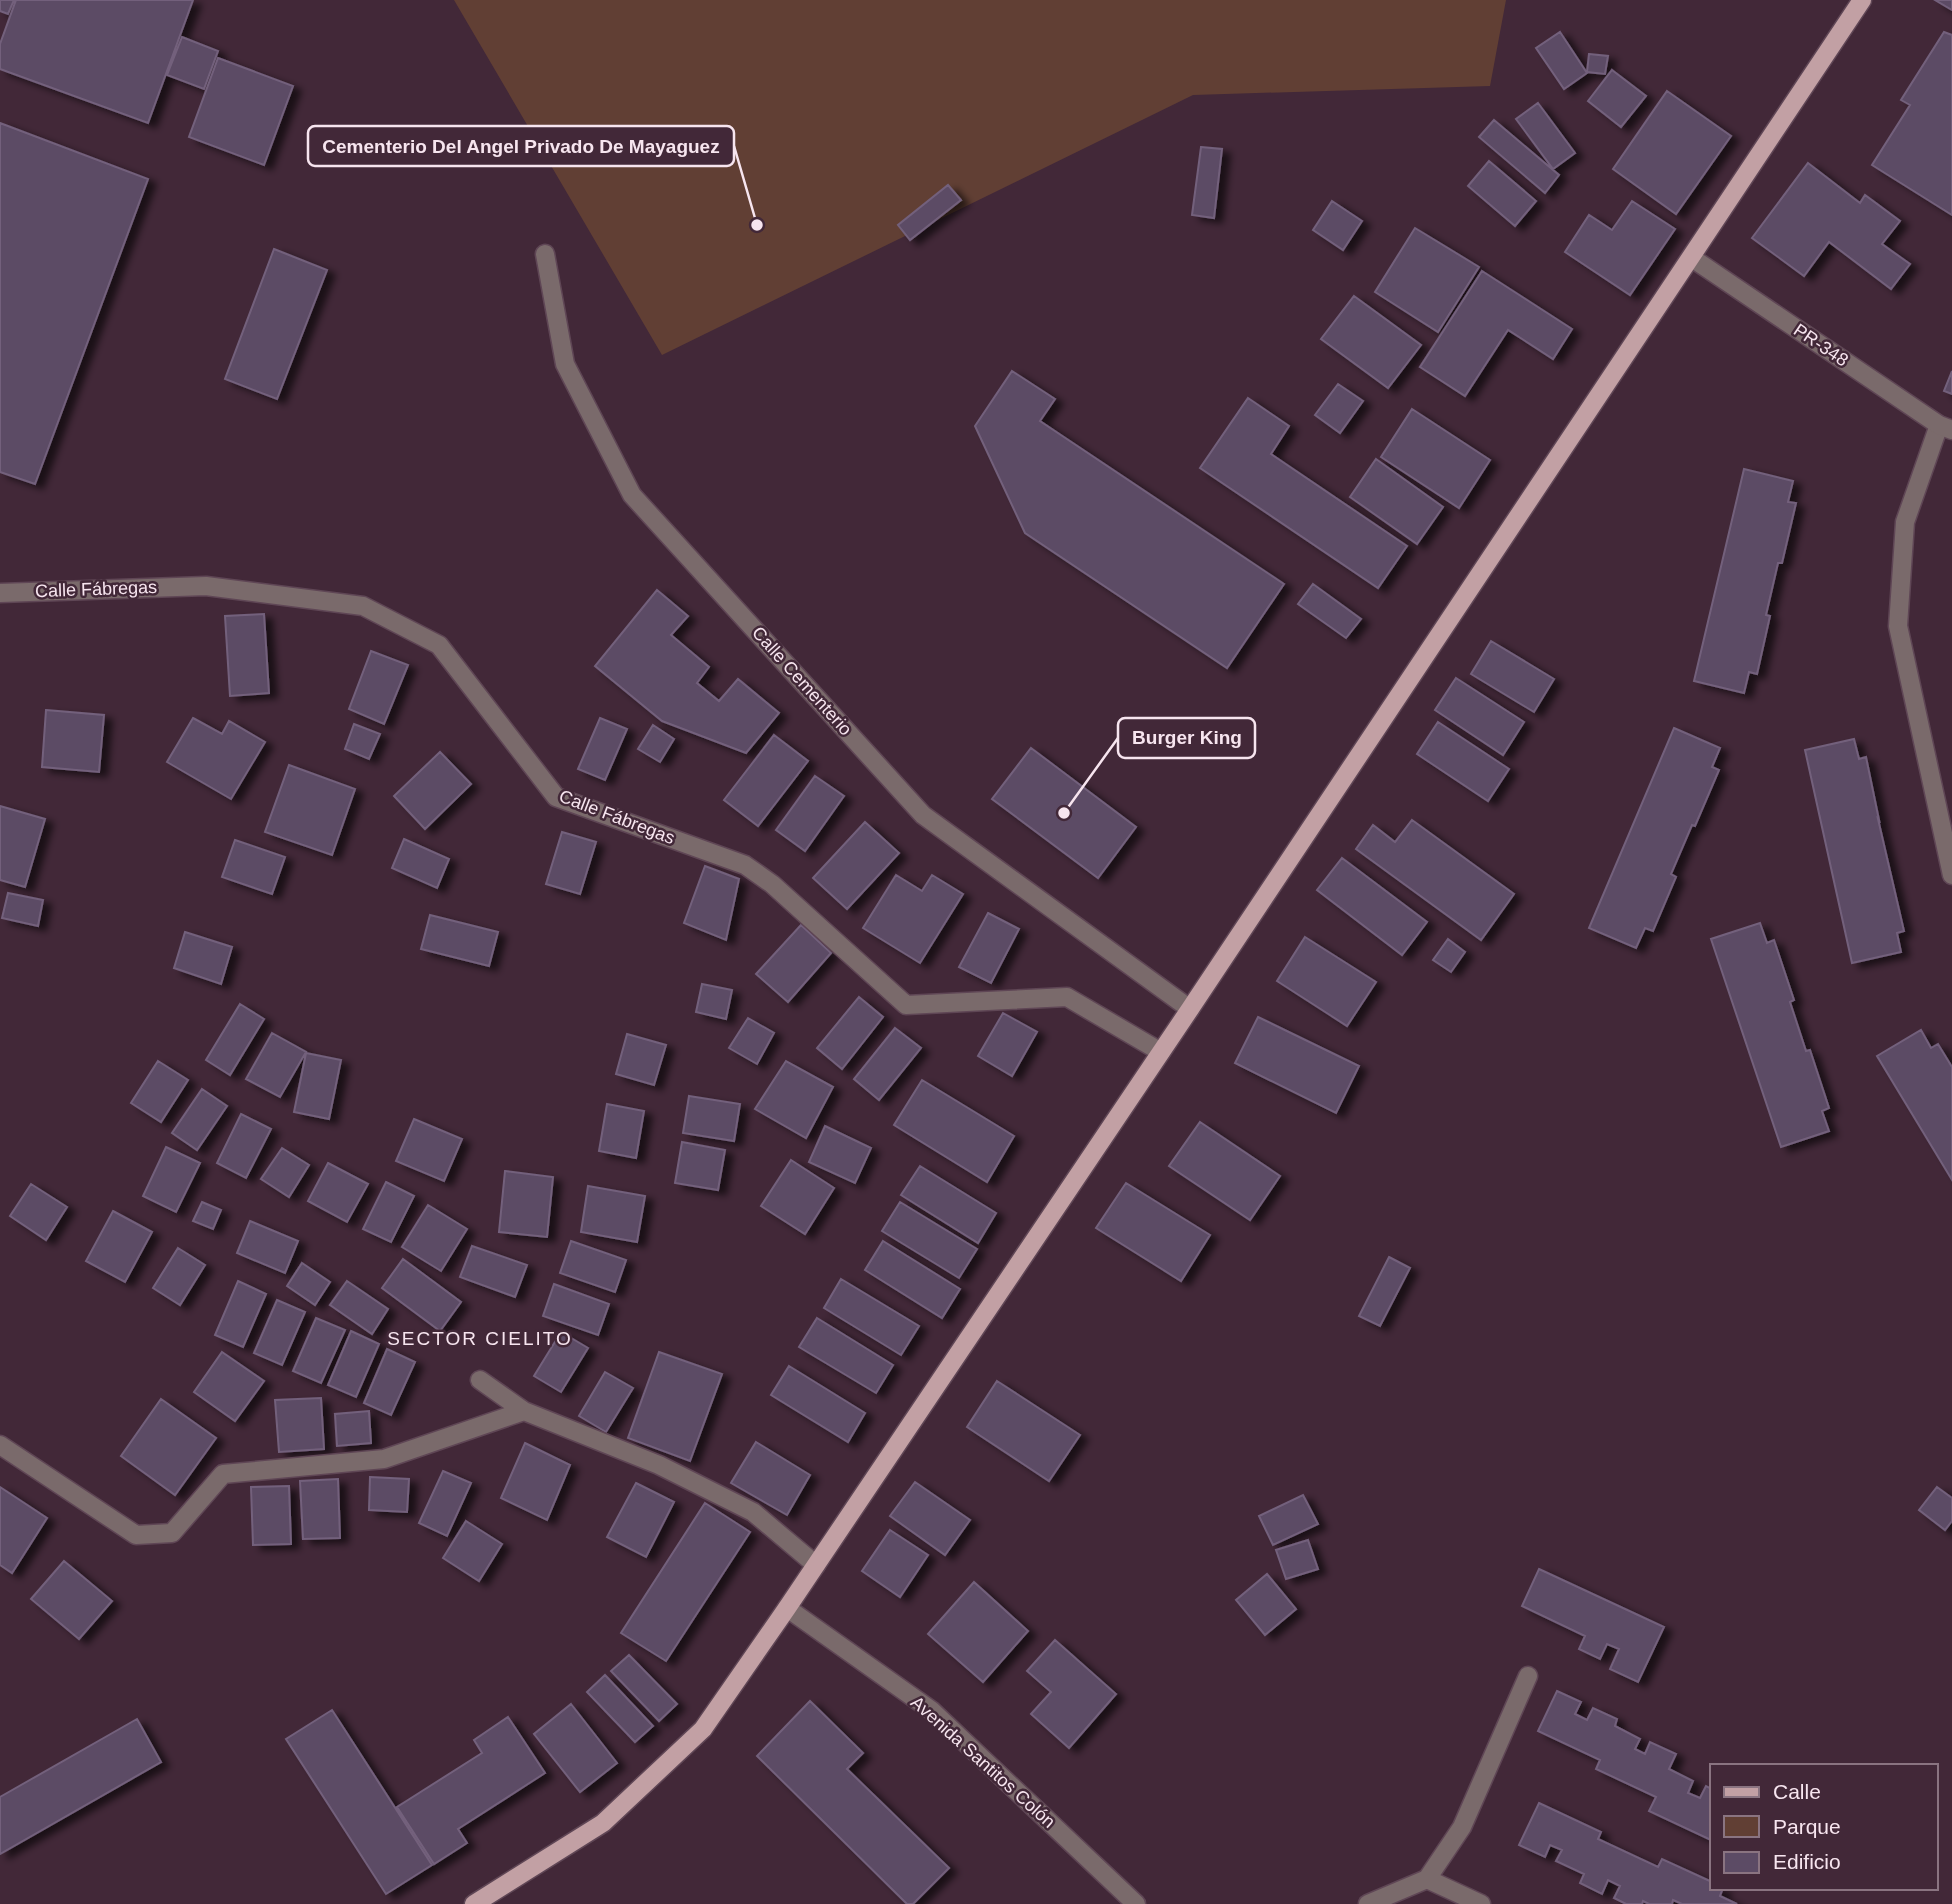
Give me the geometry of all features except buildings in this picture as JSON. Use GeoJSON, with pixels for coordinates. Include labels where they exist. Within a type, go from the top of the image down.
{"type":"FeatureCollection","features":[{"type":"Feature","properties":{"kind":"main road"},"geometry":{"type":"LineString","coordinates":[[474,1904],[603,1823],[703,1729],[1190,1009],[1862,0]]}},
{"type":"Feature","properties":{"kind":"street","name":"Calle Cementerio"},"geometry":{"type":"LineString","coordinates":[[545,254],[565,364],[632,495],[923,814],[1190,1009]]}},
{"type":"Feature","properties":{"kind":"street","name":"PR-348"},"geometry":{"type":"LineString","coordinates":[[1692,258],[1945,428]]}},
{"type":"Feature","properties":{"kind":"street"},"geometry":{"type":"LineString","coordinates":[[1945,428],[1905,522],[1898,626],[1952,875]]}},
{"type":"Feature","properties":{"kind":"street","name":"Calle Fábregas"},"geometry":{"type":"LineString","coordinates":[[0,593],[206,586],[363,606],[439,645],[555,797],[745,865],[772,884],[906,1005],[1067,997],[1161,1052]]}},
{"type":"Feature","properties":{"kind":"street"},"geometry":{"type":"LineString","coordinates":[[480,1380],[524,1411],[659,1465],[752,1512],[816,1565]]}},
{"type":"Feature","properties":{"kind":"street"},"geometry":{"type":"LineString","coordinates":[[0,1445],[136,1535],[172,1533],[223,1474],[384,1459],[524,1411]]}},
{"type":"Feature","properties":{"kind":"street","name":"Avenida Santitos Colón"},"geometry":{"type":"LineString","coordinates":[[787,1608],[930,1710],[1130,1902]]}},
{"type":"Feature","properties":{"kind":"street"},"geometry":{"type":"LineString","coordinates":[[1368,1904],[1427,1879],[1462,1827],[1528,1676]]}},
{"type":"Feature","properties":{"kind":"street"},"geometry":{"type":"LineString","coordinates":[[1427,1879],[1481,1904]]}},
{"type":"Feature","properties":{"kind":"green space"},"geometry":{"type":"Polygon","coordinates":[[[454,0],[1506,0],[1490,86],[1193,95],[662,355],[454,0]]]}},
{"type":"Feature","properties":{"kind":"place","name":"Cementerio Del Angel Privado De Mayaguez"},"geometry":{"type":"Point","coordinates":[757,225]}},
{"type":"Feature","properties":{"kind":"place","name":"Burger King"},"geometry":{"type":"Point","coordinates":[1064,813]}},
{"type":"Feature","properties":{"kind":"district","name":"SECTOR CIELITO"},"geometry":{"type":"Point","coordinates":[480,1338]}}]}
